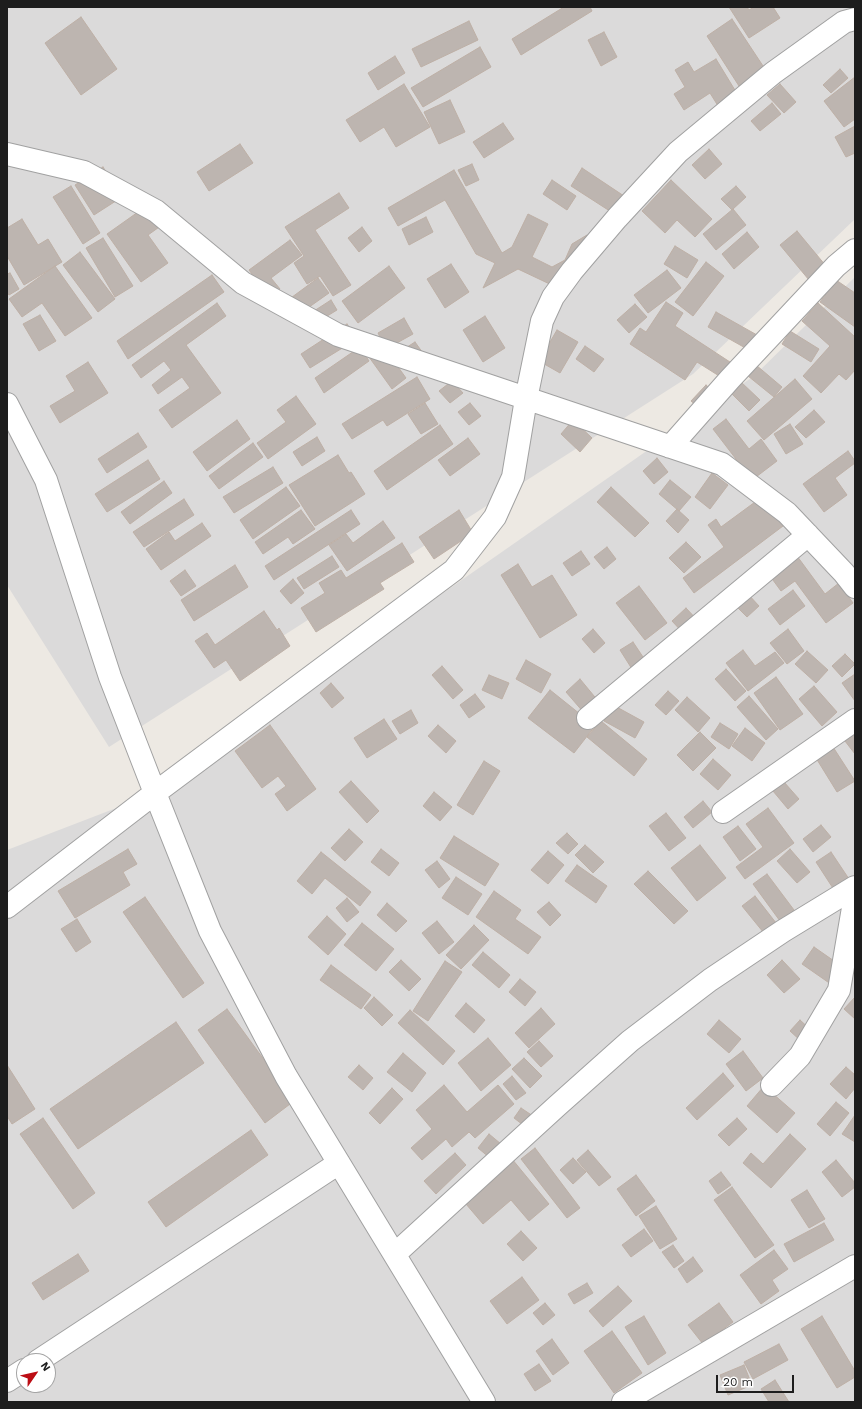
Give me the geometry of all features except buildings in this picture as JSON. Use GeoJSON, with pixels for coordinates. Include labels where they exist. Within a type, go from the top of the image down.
{"type":"FeatureCollection","features":[{"type":"Feature","properties":{"kind":"street"},"geometry":{"type":"LineString","coordinates":[[7,907],[155,793],[454,570],[495,517],[513,477],[526,399],[542,321],[552,297],[617,218],[678,152],[773,73],[844,22],[855,19]]}},
{"type":"Feature","properties":{"kind":"street"},"geometry":{"type":"LineString","coordinates":[[7,154],[84,172],[156,210],[243,283],[338,335],[722,464],[787,513],[844,573],[855,588]]}},
{"type":"Feature","properties":{"kind":"street"},"geometry":{"type":"LineString","coordinates":[[670,446],[730,379],[831,272],[855,250]]}},
{"type":"Feature","properties":{"kind":"street"},"geometry":{"type":"LineString","coordinates":[[7,404],[46,480],[110,677],[210,931],[286,1076],[484,1402]]}},
{"type":"Feature","properties":{"kind":"street"},"geometry":{"type":"LineString","coordinates":[[588,718],[808,535]]}},
{"type":"Feature","properties":{"kind":"street"},"geometry":{"type":"LineString","coordinates":[[724,812],[855,720]]}},
{"type":"Feature","properties":{"kind":"street"},"geometry":{"type":"LineString","coordinates":[[395,1254],[630,1041],[710,980],[855,887]]}},
{"type":"Feature","properties":{"kind":"street"},"geometry":{"type":"LineString","coordinates":[[772,1085],[800,1056],[839,990],[855,896]]}},
{"type":"Feature","properties":{"kind":"street"},"geometry":{"type":"LineString","coordinates":[[50,1353],[339,1163]]}},
{"type":"Feature","properties":{"kind":"street"},"geometry":{"type":"LineString","coordinates":[[623,1402],[855,1266]]}},
{"type":"Feature","properties":{"kind":"street"},"geometry":{"type":"LineString","coordinates":[[7,1381],[16,1375]]}},
{"type":"Feature","properties":{"kind":"shaded area"},"geometry":{"type":"Polygon","coordinates":[[[7,7],[855,7],[855,219],[693,374],[109,747],[7,585],[7,7]]]}},
{"type":"Feature","properties":{"kind":"shaded area"},"geometry":{"type":"Polygon","coordinates":[[[855,277],[855,1402],[7,1402],[7,850],[158,792],[754,376],[855,277]]]}}]}
